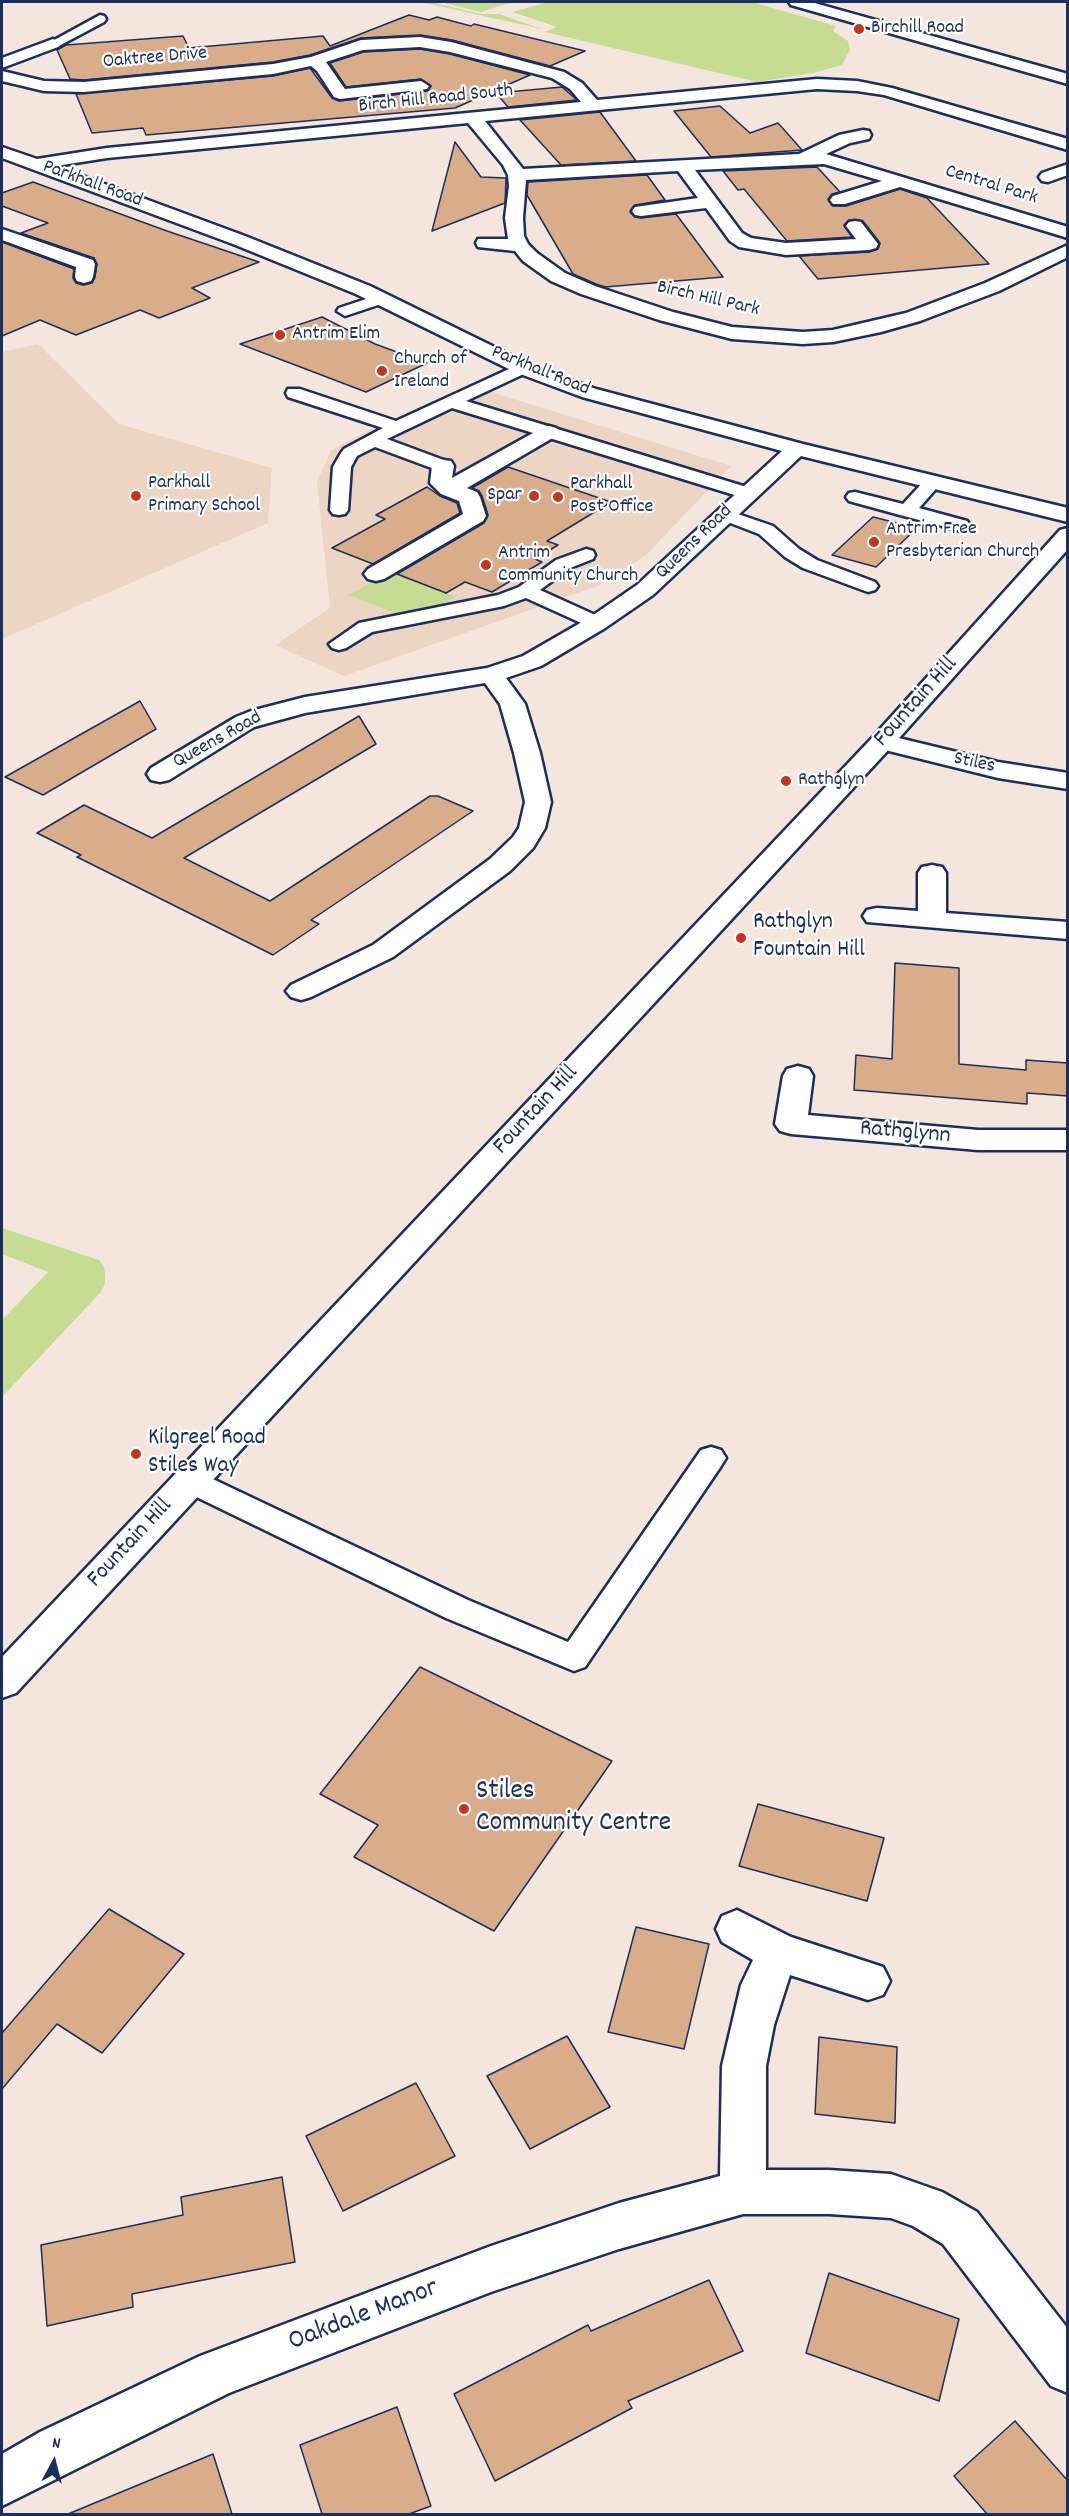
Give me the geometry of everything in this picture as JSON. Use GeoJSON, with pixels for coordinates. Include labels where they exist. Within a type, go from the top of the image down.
{"type":"FeatureCollection","features":[{"type":"Feature","properties":{"kind":"street"},"geometry":{"type":"LineString","coordinates":[[796,2],[1068,79]]}},
{"type":"Feature","properties":{"kind":"street","name":"Oaktree Drive"},"geometry":{"type":"LineString","coordinates":[[2,76],[40,86],[76,87],[273,69],[314,62],[367,44],[399,42],[436,44],[558,75],[576,86],[593,106]]}},
{"type":"Feature","properties":{"kind":"street"},"geometry":{"type":"LineString","coordinates":[[2,63],[53,44]]}},
{"type":"Feature","properties":{"kind":"street"},"geometry":{"type":"LineString","coordinates":[[314,62],[323,68],[340,94],[421,86]]}},
{"type":"Feature","properties":{"kind":"street","name":"Birch Hill Road South"},"geometry":{"type":"LineString","coordinates":[[10,173],[36,164],[118,152],[807,85],[841,85],[893,93],[1068,145]]}},
{"type":"Feature","properties":{"kind":"street"},"geometry":{"type":"LineString","coordinates":[[472,117],[511,163],[517,175],[514,218],[515,236],[520,246]]}},
{"type":"Feature","properties":{"kind":"street","name":"Central Park"},"geometry":{"type":"LineString","coordinates":[[804,158],[844,139],[863,135]]}},
{"type":"Feature","properties":{"kind":"street","name":"Parkhall Road"},"geometry":{"type":"LineString","coordinates":[[2,152],[239,240],[381,299],[554,382],[623,404],[1068,515]]}},
{"type":"Feature","properties":{"kind":"street","name":"Central Park"},"geometry":{"type":"LineString","coordinates":[[517,175],[804,158],[836,161],[1068,233]]}},
{"type":"Feature","properties":{"kind":"street"},"geometry":{"type":"LineString","coordinates":[[683,165],[738,239],[765,247],[803,248],[869,243],[855,226]]}},
{"type":"Feature","properties":{"kind":"street","name":"Central Park"},"geometry":{"type":"LineString","coordinates":[[1048,177],[1068,169]]}},
{"type":"Feature","properties":{"kind":"street"},"geometry":{"type":"LineString","coordinates":[[838,200],[901,181]]}},
{"type":"Feature","properties":{"kind":"street"},"geometry":{"type":"LineString","coordinates":[[641,211],[711,202]]}},
{"type":"Feature","properties":{"kind":"street"},"geometry":{"type":"LineString","coordinates":[[3,236],[86,264],[84,277]]}},
{"type":"Feature","properties":{"kind":"street"},"geometry":{"type":"LineString","coordinates":[[485,243],[520,246]]}},
{"type":"Feature","properties":{"kind":"street","name":"Birch Hill Park"},"geometry":{"type":"LineString","coordinates":[[520,246],[530,257],[558,277],[588,290],[666,316],[732,333],[803,338],[856,332],[913,317],[992,287],[1068,250]]}},
{"type":"Feature","properties":{"kind":"street"},"geometry":{"type":"LineString","coordinates":[[449,489],[549,432]]}},
{"type":"Feature","properties":{"kind":"street","name":"Queens Road"},"geometry":{"type":"LineString","coordinates":[[160,774],[245,722],[260,716],[305,705],[491,675],[532,661],[597,623],[645,590],[797,449]]}},
{"type":"Feature","properties":{"kind":"street"},"geometry":{"type":"LineString","coordinates":[[376,574],[475,516],[469,497],[441,483],[443,466]]}},
{"type":"Feature","properties":{"kind":"street","name":"Fountain Hill"},"geometry":{"type":"LineString","coordinates":[[2,1682],[882,742],[1068,535]]}},
{"type":"Feature","properties":{"kind":"street"},"geometry":{"type":"LineString","coordinates":[[301,991],[383,951],[508,857],[523,842],[535,821],[538,802],[536,785],[517,716],[491,675]]}},
{"type":"Feature","properties":{"kind":"street","name":"Stiles"},"geometry":{"type":"LineString","coordinates":[[882,742],[998,770],[1068,781]]}},
{"type":"Feature","properties":{"kind":"street"},"geometry":{"type":"LineString","coordinates":[[932,873],[932,920]]}},
{"type":"Feature","properties":{"kind":"street"},"geometry":{"type":"LineString","coordinates":[[877,916],[1068,931]]}},
{"type":"Feature","properties":{"kind":"street","name":"Rathglynn"},"geometry":{"type":"LineString","coordinates":[[798,1076],[791,1124],[978,1140],[1068,1140]]}},
{"type":"Feature","properties":{"kind":"street"},"geometry":{"type":"LineString","coordinates":[[736,1929],[779,1952],[868,1981]]}},
{"type":"Feature","properties":{"kind":"street"},"geometry":{"type":"LineString","coordinates":[[743,2192],[744,2066],[763,1985],[779,1952]]}},
{"type":"Feature","properties":{"kind":"street","name":"Oakdale Manor"},"geometry":{"type":"LineString","coordinates":[[2,2481],[58,2450],[217,2373],[491,2269],[619,2226],[743,2192],[829,2192],[891,2196],[926,2208],[960,2228],[1068,2369]]}},
{"type":"Feature","properties":{"kind":"lane"},"geometry":{"type":"LineString","coordinates":[[53,44],[100,19]]}},
{"type":"Feature","properties":{"kind":"lane"},"geometry":{"type":"LineString","coordinates":[[345,311],[381,299]]}},
{"type":"Feature","properties":{"kind":"lane"},"geometry":{"type":"LineString","coordinates":[[339,510],[342,467],[345,459],[355,450],[522,368]]}},
{"type":"Feature","properties":{"kind":"lane"},"geometry":{"type":"LineString","coordinates":[[294,393],[397,428]]}},
{"type":"Feature","properties":{"kind":"lane"},"geometry":{"type":"LineString","coordinates":[[451,402],[747,493]]}},
{"type":"Feature","properties":{"kind":"lane"},"geometry":{"type":"LineString","coordinates":[[373,440],[443,466]]}},
{"type":"Feature","properties":{"kind":"lane"},"geometry":{"type":"LineString","coordinates":[[906,511],[933,482]]}},
{"type":"Feature","properties":{"kind":"lane"},"geometry":{"type":"LineString","coordinates":[[855,497],[961,525]]}},
{"type":"Feature","properties":{"kind":"lane"},"geometry":{"type":"LineString","coordinates":[[726,515],[766,530],[792,553],[810,564],[828,573],[868,586]]}},
{"type":"Feature","properties":{"kind":"lane"},"geometry":{"type":"LineString","coordinates":[[339,644],[366,627],[504,600],[526,591],[563,564],[586,555]]}},
{"type":"Feature","properties":{"kind":"lane"},"geometry":{"type":"LineString","coordinates":[[526,591],[597,623]]}},
{"type":"Feature","properties":{"kind":"lane"},"geometry":{"type":"LineString","coordinates":[[190,1480],[457,1609],[574,1658],[711,1458]]}},
{"type":"Feature","properties":{"kind":"shaded area","name":"Parkhall Primary School"},"geometry":{"type":"Polygon","coordinates":[[[38,344],[119,424],[272,468],[268,523],[2,639],[2,352],[38,344]]]}},
{"type":"Feature","properties":{"kind":"shaded area"},"geometry":{"type":"Polygon","coordinates":[[[468,385],[731,466],[645,556],[600,585],[344,676],[275,645],[330,608],[317,482],[331,450],[468,385]]]}},
{"type":"Feature","properties":{"kind":"green space"},"geometry":{"type":"Polygon","coordinates":[[[420,2],[431,2],[481,14],[499,14],[542,29],[420,2]]]}},
{"type":"Feature","properties":{"kind":"green space"},"geometry":{"type":"Polygon","coordinates":[[[440,2],[513,2],[481,12],[440,2]]]}},
{"type":"Feature","properties":{"kind":"green space"},"geometry":{"type":"Polygon","coordinates":[[[548,2],[752,2],[836,26],[833,31],[848,41],[850,50],[842,65],[813,73],[757,82],[545,32],[557,27],[513,12],[548,2]]]}},
{"type":"Feature","properties":{"kind":"green space"},"geometry":{"type":"Polygon","coordinates":[[[390,572],[456,597],[431,609],[396,614],[349,595],[390,572]]]}},
{"type":"Feature","properties":{"kind":"green space"},"geometry":{"type":"Polygon","coordinates":[[[2,1228],[99,1260],[104,1267],[105,1284],[100,1293],[2,1397],[2,1320],[48,1272],[2,1254],[2,1228]]]}},
{"type":"Feature","properties":{"kind":"building"},"geometry":{"type":"Polygon","coordinates":[[[409,15],[429,20],[437,17],[471,26],[474,24],[585,51],[550,66],[452,40],[420,35],[361,38],[310,55],[273,62],[84,80],[70,79],[57,50],[66,45],[183,36],[189,48],[323,36],[330,46],[409,15]]]}},
{"type":"Feature","properties":{"kind":"building"},"geometry":{"type":"Polygon","coordinates":[[[420,49],[450,54],[530,75],[455,108],[146,135],[143,128],[92,133],[76,94],[273,76],[310,68],[332,98],[339,101],[427,91],[431,86],[421,79],[346,87],[330,63],[363,52],[420,49]]]}},
{"type":"Feature","properties":{"kind":"building"},"geometry":{"type":"Polygon","coordinates":[[[562,87],[577,100],[508,107],[496,93],[562,87]]]}},
{"type":"Feature","properties":{"kind":"building"},"geometry":{"type":"Polygon","coordinates":[[[720,106],[750,133],[778,123],[802,150],[711,157],[674,111],[720,106]]]}},
{"type":"Feature","properties":{"kind":"building"},"geometry":{"type":"Polygon","coordinates":[[[600,112],[636,161],[561,165],[520,120],[600,112]]]}},
{"type":"Feature","properties":{"kind":"building"},"geometry":{"type":"Polygon","coordinates":[[[455,142],[481,177],[506,178],[505,203],[432,231],[455,142]]]}},
{"type":"Feature","properties":{"kind":"building"},"geometry":{"type":"Polygon","coordinates":[[[817,167],[840,192],[832,194],[828,199],[833,206],[846,206],[900,189],[927,198],[989,264],[818,279],[799,256],[869,252],[878,249],[880,243],[863,221],[849,220],[844,225],[852,237],[787,241],[744,189],[738,190],[723,171],[817,167]]]}},
{"type":"Feature","properties":{"kind":"building"},"geometry":{"type":"Polygon","coordinates":[[[647,175],[665,200],[635,205],[630,212],[635,217],[641,218],[676,214],[723,277],[605,287],[596,284],[573,274],[527,195],[528,182],[647,175]]]}},
{"type":"Feature","properties":{"kind":"building"},"geometry":{"type":"Polygon","coordinates":[[[33,182],[259,262],[192,288],[210,298],[159,318],[140,310],[76,335],[40,320],[2,336],[2,242],[74,269],[73,278],[76,283],[83,285],[92,283],[95,277],[97,264],[94,258],[21,233],[48,223],[2,206],[2,193],[33,182]]]}},
{"type":"Feature","properties":{"kind":"building"},"geometry":{"type":"Polygon","coordinates":[[[322,317],[375,344],[427,363],[366,392],[240,344],[322,317]]]}},
{"type":"Feature","properties":{"kind":"building"},"geometry":{"type":"Polygon","coordinates":[[[508,467],[611,502],[547,541],[558,545],[535,559],[542,562],[492,592],[465,582],[446,593],[397,574],[484,523],[488,515],[482,496],[479,491],[472,488],[508,467]]]}},
{"type":"Feature","properties":{"kind":"building"},"geometry":{"type":"Polygon","coordinates":[[[427,487],[440,496],[457,503],[460,513],[373,564],[332,548],[385,519],[376,515],[427,487]]]}},
{"type":"Feature","properties":{"kind":"building","name":"Antrim Free Presbyterian Church"},"geometry":{"type":"Polygon","coordinates":[[[873,517],[917,528],[876,567],[832,555],[873,517]]]}},
{"type":"Feature","properties":{"kind":"building"},"geometry":{"type":"Polygon","coordinates":[[[140,701],[156,729],[43,795],[5,777],[140,701]]]}},
{"type":"Feature","properties":{"kind":"building"},"geometry":{"type":"Polygon","coordinates":[[[359,716],[376,744],[184,858],[270,901],[430,796],[438,796],[473,811],[311,920],[319,924],[273,955],[77,857],[81,855],[37,833],[84,805],[152,838],[359,716]]]}},
{"type":"Feature","properties":{"kind":"building"},"geometry":{"type":"Polygon","coordinates":[[[895,963],[959,968],[959,1064],[1026,1070],[1026,1060],[1068,1063],[1068,1096],[1027,1093],[1027,1104],[854,1090],[856,1055],[892,1059],[895,963]]]}},
{"type":"Feature","properties":{"kind":"building","name":"Stiles Community Centre"},"geometry":{"type":"Polygon","coordinates":[[[420,1667],[612,1761],[494,1931],[354,1857],[378,1825],[320,1794],[420,1667]]]}},
{"type":"Feature","properties":{"kind":"building"},"geometry":{"type":"Polygon","coordinates":[[[758,1804],[884,1838],[867,1901],[739,1866],[758,1804]]]}},
{"type":"Feature","properties":{"kind":"building"},"geometry":{"type":"Polygon","coordinates":[[[109,1909],[184,1954],[102,2053],[57,2024],[2,2089],[2,2033],[109,1909]]]}},
{"type":"Feature","properties":{"kind":"building"},"geometry":{"type":"Polygon","coordinates":[[[636,1927],[709,1944],[684,2049],[608,2032],[636,1927]]]}},
{"type":"Feature","properties":{"kind":"building"},"geometry":{"type":"Polygon","coordinates":[[[567,2036],[610,2107],[530,2149],[487,2076],[567,2036]]]}},
{"type":"Feature","properties":{"kind":"building"},"geometry":{"type":"Polygon","coordinates":[[[819,2037],[897,2047],[895,2123],[815,2114],[819,2037]]]}},
{"type":"Feature","properties":{"kind":"building"},"geometry":{"type":"Polygon","coordinates":[[[416,2083],[455,2156],[343,2211],[306,2136],[416,2083]]]}},
{"type":"Feature","properties":{"kind":"building"},"geometry":{"type":"Polygon","coordinates":[[[282,2177],[295,2262],[132,2294],[133,2307],[47,2326],[41,2245],[183,2215],[181,2197],[282,2177]]]}},
{"type":"Feature","properties":{"kind":"building"},"geometry":{"type":"Polygon","coordinates":[[[829,2273],[959,2319],[939,2401],[806,2353],[829,2273]]]}},
{"type":"Feature","properties":{"kind":"building"},"geometry":{"type":"Polygon","coordinates":[[[709,2280],[743,2351],[628,2401],[632,2408],[495,2481],[454,2394],[588,2325],[591,2331],[709,2280]]]}},
{"type":"Feature","properties":{"kind":"building"},"geometry":{"type":"Polygon","coordinates":[[[397,2407],[431,2506],[409,2514],[322,2514],[300,2445],[397,2407]]]}},
{"type":"Feature","properties":{"kind":"building"},"geometry":{"type":"Polygon","coordinates":[[[1015,2421],[1068,2481],[1068,2514],[987,2514],[954,2476],[1015,2421]]]}},
{"type":"Feature","properties":{"kind":"building"},"geometry":{"type":"Polygon","coordinates":[[[213,2454],[232,2514],[68,2514],[213,2454]]]}},
{"type":"Feature","properties":{"kind":"place","name":"Birchill Road"},"geometry":{"type":"Point","coordinates":[859,29]}},
{"type":"Feature","properties":{"kind":"place","name":"Antrim Elim"},"geometry":{"type":"Point","coordinates":[280,335]}},
{"type":"Feature","properties":{"kind":"place","name":"Church of Ireland"},"geometry":{"type":"Point","coordinates":[382,371]}},
{"type":"Feature","properties":{"kind":"place","name":"Parkhall Primary School"},"geometry":{"type":"Point","coordinates":[136,496]}},
{"type":"Feature","properties":{"kind":"place","name":"Spar"},"geometry":{"type":"Point","coordinates":[534,496]}},
{"type":"Feature","properties":{"kind":"place","name":"Parkhall Post Office"},"geometry":{"type":"Point","coordinates":[558,497]}},
{"type":"Feature","properties":{"kind":"place","name":"Antrim Free Presbyterian Church"},"geometry":{"type":"Point","coordinates":[874,542]}},
{"type":"Feature","properties":{"kind":"place","name":"Antrim Community Church"},"geometry":{"type":"Point","coordinates":[486,565]}},
{"type":"Feature","properties":{"kind":"place","name":"Rathglyn"},"geometry":{"type":"Point","coordinates":[786,781]}},
{"type":"Feature","properties":{"kind":"place","name":"Rathglyn Fountain Hill"},"geometry":{"type":"Point","coordinates":[741,938]}},
{"type":"Feature","properties":{"kind":"place","name":"Kilgreel Road Stiles Way"},"geometry":{"type":"Point","coordinates":[136,1454]}},
{"type":"Feature","properties":{"kind":"place","name":"Stiles Community Centre"},"geometry":{"type":"Point","coordinates":[464,1809]}}]}
